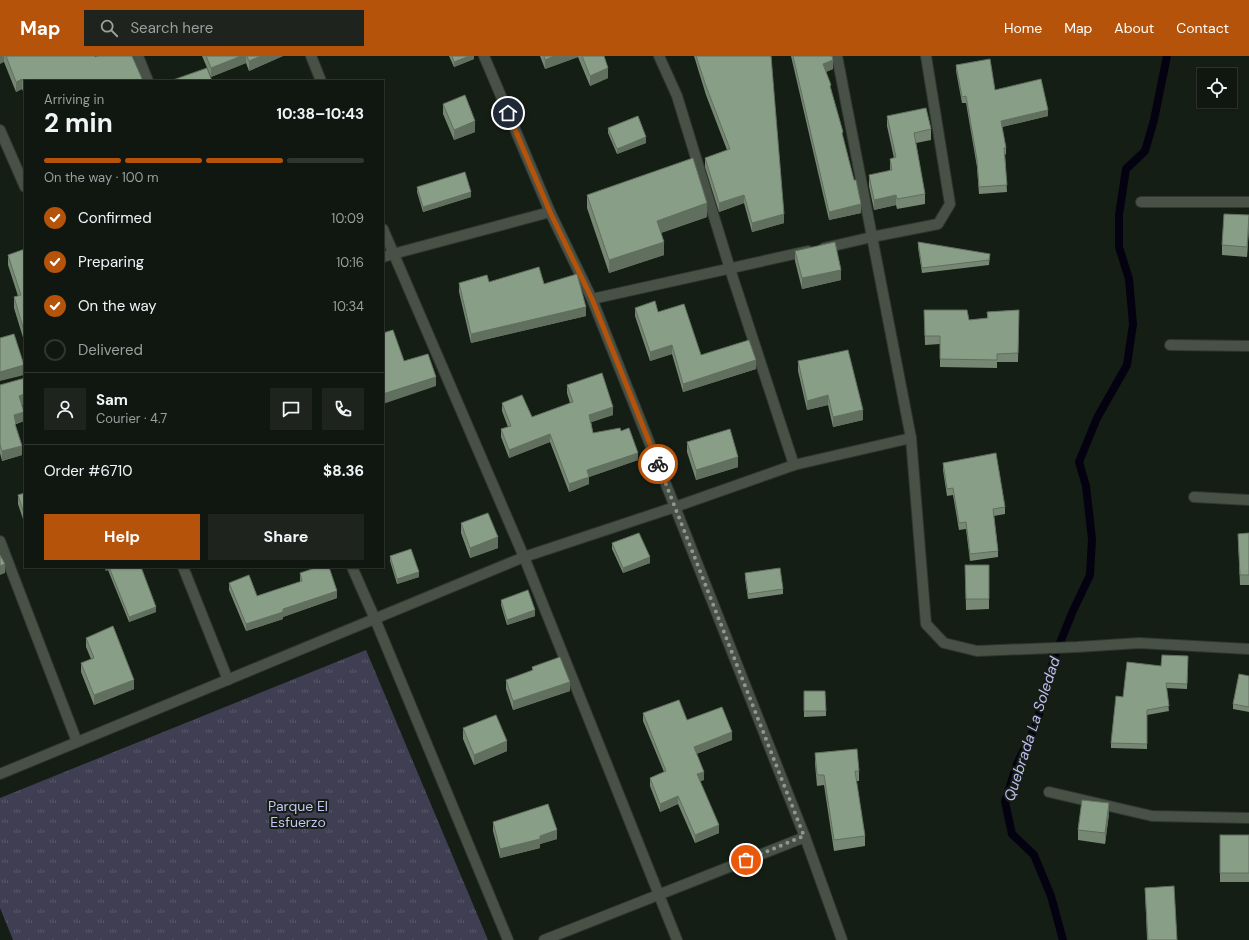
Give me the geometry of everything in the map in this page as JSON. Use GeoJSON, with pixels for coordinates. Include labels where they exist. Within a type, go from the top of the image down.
{"type":"FeatureCollection","features":[{"type":"Feature","properties":{"kind":"street"},"geometry":{"type":"LineString","coordinates":[[138,56],[148,80]]}},
{"type":"Feature","properties":{"kind":"street"},"geometry":{"type":"LineString","coordinates":[[311,56],[322,80]]}},
{"type":"Feature","properties":{"kind":"street"},"geometry":{"type":"LineString","coordinates":[[484,56],[550,212],[592,299],[804,836],[842,940]]}},
{"type":"Feature","properties":{"kind":"street"},"geometry":{"type":"LineString","coordinates":[[659,56],[677,96],[730,269],[794,465]]}},
{"type":"Feature","properties":{"kind":"street"},"geometry":{"type":"LineString","coordinates":[[837,56],[911,438],[926,624],[944,643],[977,652],[1139,643],[1249,649]]}},
{"type":"Feature","properties":{"kind":"street"},"geometry":{"type":"LineString","coordinates":[[592,299],[872,237],[938,224],[950,204],[926,56]]}},
{"type":"Feature","properties":{"kind":"street"},"geometry":{"type":"LineString","coordinates":[[0,130],[24,185]]}},
{"type":"Feature","properties":{"kind":"street"},"geometry":{"type":"LineString","coordinates":[[1141,202],[1249,202]]}},
{"type":"Feature","properties":{"kind":"street"},"geometry":{"type":"LineString","coordinates":[[384,257],[550,212]]}},
{"type":"Feature","properties":{"kind":"street"},"geometry":{"type":"LineString","coordinates":[[384,231],[524,557],[677,940]]}},
{"type":"Feature","properties":{"kind":"street"},"geometry":{"type":"LineString","coordinates":[[1170,345],[1249,346]]}},
{"type":"Feature","properties":{"kind":"street"},"geometry":{"type":"LineString","coordinates":[[0,774],[524,557],[675,507],[794,465],[911,438]]}},
{"type":"Feature","properties":{"kind":"street"},"geometry":{"type":"LineString","coordinates":[[1194,497],[1249,500]]}},
{"type":"Feature","properties":{"kind":"street"},"geometry":{"type":"LineString","coordinates":[[0,541],[77,742]]}},
{"type":"Feature","properties":{"kind":"street"},"geometry":{"type":"LineString","coordinates":[[183,568],[228,680]]}},
{"type":"Feature","properties":{"kind":"street"},"geometry":{"type":"LineString","coordinates":[[352,568],[508,940]]}},
{"type":"Feature","properties":{"kind":"street"},"geometry":{"type":"LineString","coordinates":[[1049,792],[1152,816],[1249,818]]}},
{"type":"Feature","properties":{"kind":"street"},"geometry":{"type":"LineString","coordinates":[[544,940],[804,836]]}},
{"type":"Feature","properties":{"kind":"green space","name":"Parque El Esfuerzo"},"geometry":{"type":"Polygon","coordinates":[[[366,650],[488,940],[13,940],[0,908],[0,798],[366,650]]]}},
{"type":"Feature","properties":{"kind":"building"},"geometry":{"type":"Polygon","coordinates":[[[6,56],[132,56],[143,80],[24,80],[24,84],[22,79],[16,82],[6,56]]]}},
{"type":"Feature","properties":{"kind":"building"},"geometry":{"type":"Polygon","coordinates":[[[206,56],[241,56],[211,68],[206,56]]]}},
{"type":"Feature","properties":{"kind":"building"},"geometry":{"type":"Polygon","coordinates":[[[247,56],[261,56],[249,61],[247,56]]]}},
{"type":"Feature","properties":{"kind":"building"},"geometry":{"type":"Polygon","coordinates":[[[452,56],[469,56],[454,62],[452,56]]]}},
{"type":"Feature","properties":{"kind":"building"},"geometry":{"type":"Polygon","coordinates":[[[544,56],[554,56],[545,60],[544,56]]]}},
{"type":"Feature","properties":{"kind":"building"},"geometry":{"type":"Polygon","coordinates":[[[582,56],[604,56],[608,68],[590,76],[582,56]]]}},
{"type":"Feature","properties":{"kind":"building"},"geometry":{"type":"Polygon","coordinates":[[[696,56],[771,56],[784,214],[752,223],[744,195],[719,203],[705,158],[730,149],[696,56]]]}},
{"type":"Feature","properties":{"kind":"building"},"geometry":{"type":"Polygon","coordinates":[[[793,56],[832,56],[833,60],[823,64],[831,85],[830,86],[843,132],[854,180],[856,180],[861,204],[829,212],[793,56]]]}},
{"type":"Feature","properties":{"kind":"building"},"geometry":{"type":"Polygon","coordinates":[[[990,59],[995,90],[1041,79],[1048,110],[1001,121],[1006,148],[1004,148],[1007,185],[979,187],[977,160],[966,96],[962,97],[956,65],[990,59]]]}},
{"type":"Feature","properties":{"kind":"building"},"geometry":{"type":"Polygon","coordinates":[[[207,68],[212,80],[173,80],[207,68]]]}},
{"type":"Feature","properties":{"kind":"building"},"geometry":{"type":"Polygon","coordinates":[[[465,95],[475,121],[454,130],[443,104],[465,95]]]}},
{"type":"Feature","properties":{"kind":"building"},"geometry":{"type":"Polygon","coordinates":[[[926,108],[931,129],[914,133],[925,194],[897,199],[896,195],[874,200],[869,175],[892,170],[890,159],[896,157],[887,116],[926,108]]]}},
{"type":"Feature","properties":{"kind":"building"},"geometry":{"type":"Polygon","coordinates":[[[638,116],[646,137],[617,149],[608,128],[638,116]]]}},
{"type":"Feature","properties":{"kind":"building"},"geometry":{"type":"Polygon","coordinates":[[[693,158],[707,203],[657,221],[664,242],[609,260],[587,195],[693,158]]]}},
{"type":"Feature","properties":{"kind":"building"},"geometry":{"type":"Polygon","coordinates":[[[465,172],[471,192],[423,207],[417,187],[465,172]]]}},
{"type":"Feature","properties":{"kind":"building"},"geometry":{"type":"Polygon","coordinates":[[[1224,214],[1249,215],[1247,247],[1222,245],[1224,214]]]}},
{"type":"Feature","properties":{"kind":"building"},"geometry":{"type":"Polygon","coordinates":[[[835,242],[841,270],[802,278],[795,251],[835,242]]]}},
{"type":"Feature","properties":{"kind":"building"},"geometry":{"type":"Polygon","coordinates":[[[918,242],[990,254],[989,260],[922,268],[918,242]]]}},
{"type":"Feature","properties":{"kind":"building"},"geometry":{"type":"Polygon","coordinates":[[[24,249],[24,331],[14,297],[21,295],[8,255],[24,249]]]}},
{"type":"Feature","properties":{"kind":"building"},"geometry":{"type":"Polygon","coordinates":[[[539,267],[544,284],[577,274],[586,307],[471,334],[459,283],[487,275],[489,282],[539,267]]]}},
{"type":"Feature","properties":{"kind":"building"},"geometry":{"type":"Polygon","coordinates":[[[655,301],[658,312],[684,304],[701,355],[749,340],[756,360],[683,384],[672,345],[650,352],[635,308],[655,301]]]}},
{"type":"Feature","properties":{"kind":"building"},"geometry":{"type":"Polygon","coordinates":[[[924,310],[967,310],[969,320],[988,318],[987,312],[1019,310],[1018,353],[997,354],[997,360],[940,359],[940,336],[925,336],[924,310]]]}},
{"type":"Feature","properties":{"kind":"building"},"geometry":{"type":"Polygon","coordinates":[[[393,330],[404,361],[428,354],[436,377],[384,394],[384,333],[393,330]]]}},
{"type":"Feature","properties":{"kind":"building"},"geometry":{"type":"Polygon","coordinates":[[[14,334],[24,365],[0,372],[0,338],[14,334]]]}},
{"type":"Feature","properties":{"kind":"building"},"geometry":{"type":"Polygon","coordinates":[[[848,350],[863,410],[833,417],[828,395],[807,401],[798,361],[848,350]]]}},
{"type":"Feature","properties":{"kind":"building"},"geometry":{"type":"Polygon","coordinates":[[[602,373],[613,407],[589,415],[593,433],[620,428],[621,431],[629,428],[638,453],[587,470],[589,477],[569,484],[550,434],[509,450],[501,429],[511,426],[502,403],[522,395],[532,417],[573,402],[567,385],[602,373]]]}},
{"type":"Feature","properties":{"kind":"building"},"geometry":{"type":"Polygon","coordinates":[[[24,378],[24,394],[19,396],[24,412],[14,415],[15,424],[22,446],[2,451],[0,444],[0,385],[24,378]]]}},
{"type":"Feature","properties":{"kind":"building"},"geometry":{"type":"Polygon","coordinates":[[[730,429],[738,457],[696,470],[687,442],[730,429]]]}},
{"type":"Feature","properties":{"kind":"building"},"geometry":{"type":"Polygon","coordinates":[[[996,453],[1005,507],[993,509],[998,551],[970,554],[966,522],[959,523],[953,488],[947,489],[943,463],[996,453]]]}},
{"type":"Feature","properties":{"kind":"building"},"geometry":{"type":"Polygon","coordinates":[[[24,493],[24,513],[18,495],[24,493]]]}},
{"type":"Feature","properties":{"kind":"building"},"geometry":{"type":"Polygon","coordinates":[[[488,513],[498,537],[470,548],[461,523],[488,513]]]}},
{"type":"Feature","properties":{"kind":"building"},"geometry":{"type":"Polygon","coordinates":[[[639,533],[650,557],[623,568],[612,543],[639,533]]]}},
{"type":"Feature","properties":{"kind":"building"},"geometry":{"type":"Polygon","coordinates":[[[1249,533],[1249,575],[1240,575],[1238,534],[1249,533]]]}},
{"type":"Feature","properties":{"kind":"building"},"geometry":{"type":"Polygon","coordinates":[[[411,549],[419,572],[397,579],[390,556],[411,549]]]}},
{"type":"Feature","properties":{"kind":"building"},"geometry":{"type":"Polygon","coordinates":[[[0,555],[5,564],[0,566],[0,555]]]}},
{"type":"Feature","properties":{"kind":"building"},"geometry":{"type":"Polygon","coordinates":[[[965,565],[989,565],[989,599],[966,599],[965,565]]]}},
{"type":"Feature","properties":{"kind":"building"},"geometry":{"type":"Polygon","coordinates":[[[109,568],[141,568],[156,607],[129,617],[109,568]]]}},
{"type":"Feature","properties":{"kind":"building"},"geometry":{"type":"Polygon","coordinates":[[[315,568],[329,568],[337,591],[283,609],[283,612],[246,624],[229,583],[249,575],[257,596],[302,581],[300,573],[315,568]]]}},
{"type":"Feature","properties":{"kind":"building"},"geometry":{"type":"Polygon","coordinates":[[[780,568],[783,589],[748,594],[745,573],[780,568]]]}},
{"type":"Feature","properties":{"kind":"building"},"geometry":{"type":"Polygon","coordinates":[[[528,590],[535,610],[507,620],[501,600],[528,590]]]}},
{"type":"Feature","properties":{"kind":"building"},"geometry":{"type":"Polygon","coordinates":[[[113,626],[134,680],[94,695],[81,663],[94,658],[86,638],[113,626]]]}},
{"type":"Feature","properties":{"kind":"building"},"geometry":{"type":"Polygon","coordinates":[[[1162,655],[1188,656],[1187,684],[1166,683],[1169,706],[1147,710],[1147,744],[1111,743],[1116,696],[1123,697],[1127,662],[1161,666],[1162,655]]]}},
{"type":"Feature","properties":{"kind":"building"},"geometry":{"type":"Polygon","coordinates":[[[560,657],[570,682],[513,701],[506,680],[533,670],[532,667],[560,657]]]}},
{"type":"Feature","properties":{"kind":"building"},"geometry":{"type":"Polygon","coordinates":[[[1239,674],[1249,676],[1249,707],[1233,704],[1239,674]]]}},
{"type":"Feature","properties":{"kind":"building"},"geometry":{"type":"Polygon","coordinates":[[[804,691],[825,691],[826,711],[804,711],[804,691]]]}},
{"type":"Feature","properties":{"kind":"building"},"geometry":{"type":"Polygon","coordinates":[[[679,700],[687,720],[722,707],[732,732],[694,747],[704,772],[697,774],[719,825],[695,835],[678,796],[660,804],[650,778],[666,771],[643,713],[679,700]]]}},
{"type":"Feature","properties":{"kind":"building"},"geometry":{"type":"Polygon","coordinates":[[[496,715],[507,741],[474,755],[463,728],[496,715]]]}},
{"type":"Feature","properties":{"kind":"building"},"geometry":{"type":"Polygon","coordinates":[[[857,749],[859,771],[855,771],[865,836],[834,840],[824,775],[817,775],[815,753],[857,749]]]}},
{"type":"Feature","properties":{"kind":"building"},"geometry":{"type":"Polygon","coordinates":[[[1082,800],[1109,803],[1105,833],[1078,830],[1082,800]]]}},
{"type":"Feature","properties":{"kind":"building"},"geometry":{"type":"Polygon","coordinates":[[[548,804],[557,830],[540,836],[540,839],[500,849],[493,822],[548,804]]]}},
{"type":"Feature","properties":{"kind":"building"},"geometry":{"type":"Polygon","coordinates":[[[1220,835],[1249,835],[1249,873],[1220,873],[1220,835]]]}},
{"type":"Feature","properties":{"kind":"building"},"geometry":{"type":"Polygon","coordinates":[[[1174,886],[1177,940],[1148,940],[1145,888],[1174,886]]]}},
{"type":"Feature","properties":{"kind":"waterway","name":"Quebrada La Soledad"},"geometry":{"type":"LineString","coordinates":[[1063,940],[1051,896],[1034,855],[1012,834],[1005,802],[1017,764],[1036,725],[1054,658],[1072,613],[1090,575],[1092,539],[1086,486],[1079,462],[1097,418],[1127,365],[1133,324],[1129,279],[1119,247],[1119,215],[1126,169],[1145,151],[1154,120],[1167,56]]}},
{"type":"Feature","properties":{"kind":"way so far"},"geometry":{"type":"LineString","coordinates":[[658,464],[804,836],[746,860]]}},
{"type":"Feature","properties":{"kind":"route"},"geometry":{"type":"LineString","coordinates":[[508,113],[550,212],[592,299],[658,464]]}}]}
